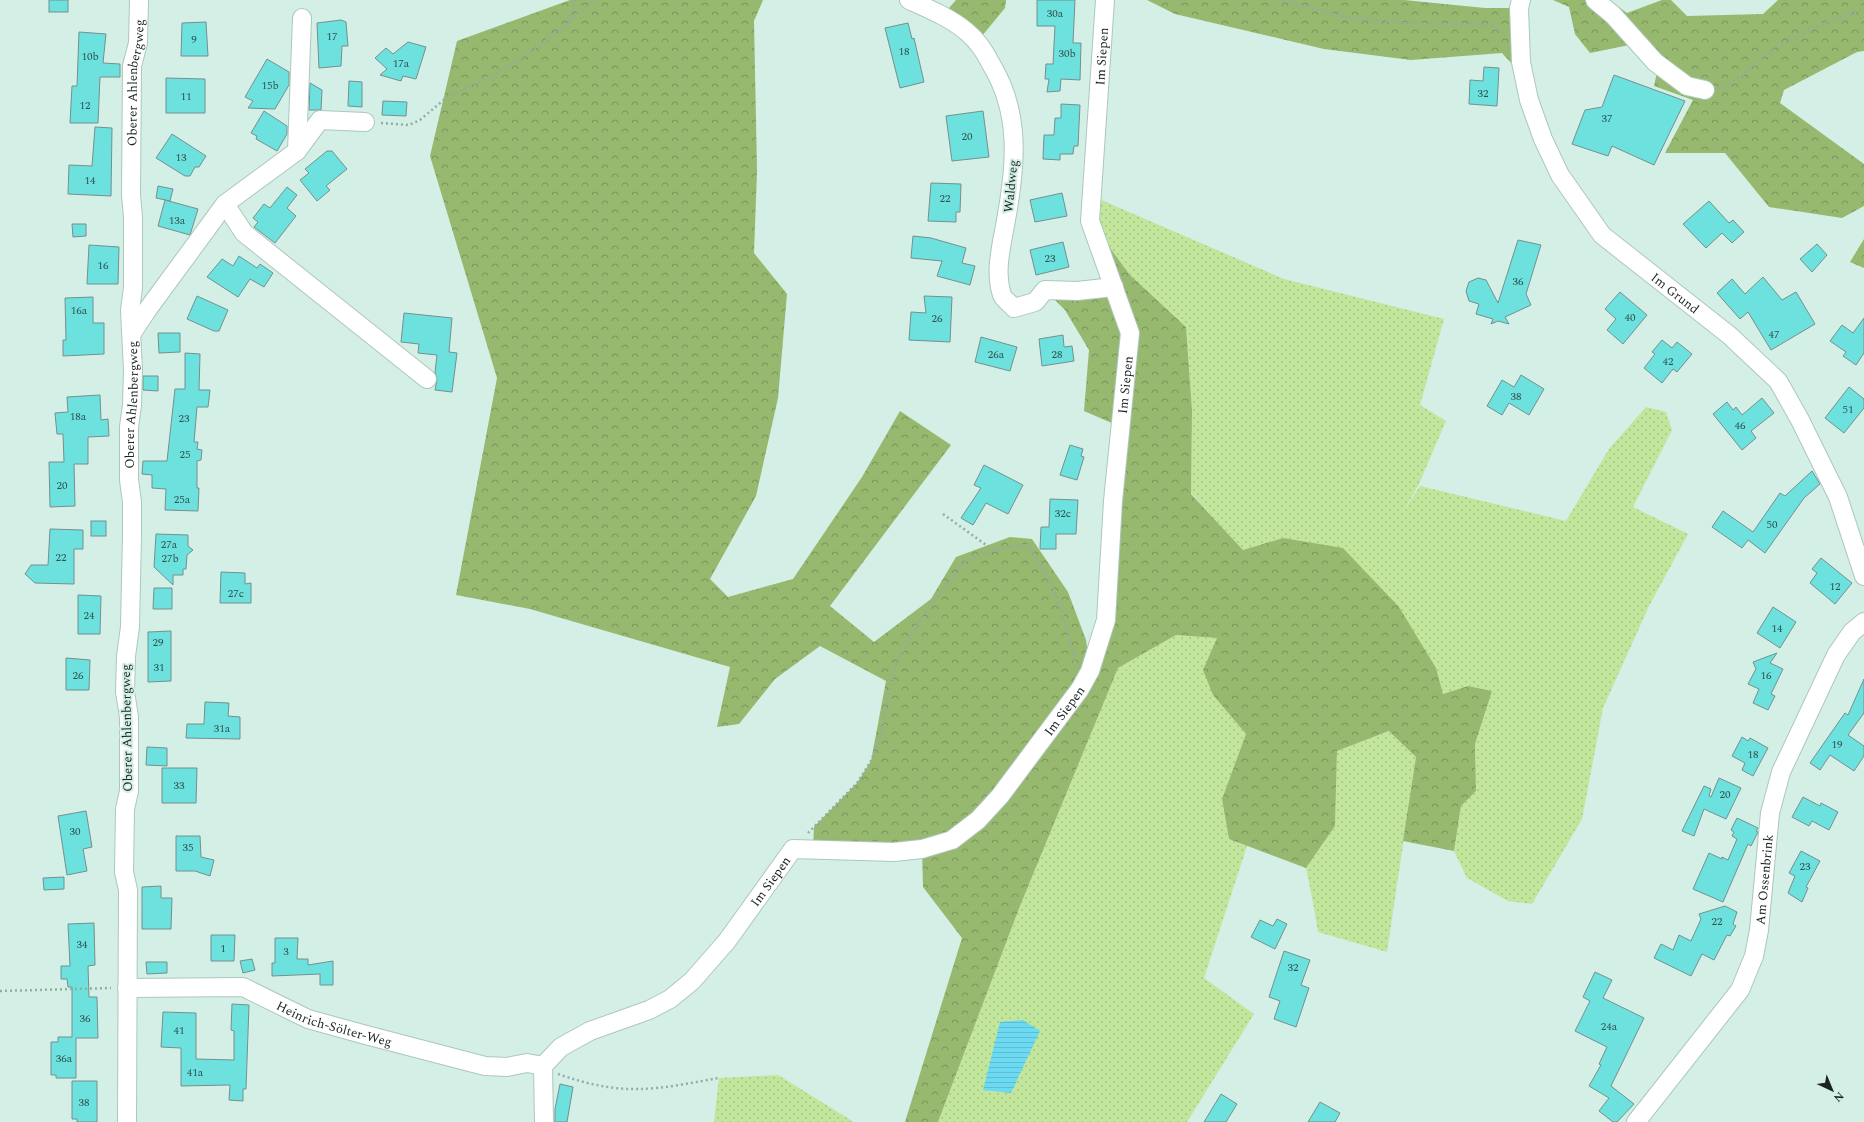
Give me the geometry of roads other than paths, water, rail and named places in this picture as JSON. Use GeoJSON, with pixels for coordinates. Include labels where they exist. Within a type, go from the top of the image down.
{"type":"FeatureCollection","features":[{"type":"Feature","properties":{"kind":"street","name":"Oberer Ahlenbergweg"},"geometry":{"type":"LineString","coordinates":[[127,1122],[128,890],[124,872],[125,809],[129,791],[129,717],[125,692],[126,656],[130,627],[132,535],[132,502],[129,480],[129,427],[132,405],[132,333],[130,310],[133,288],[133,217],[131,195],[132,66],[138,44],[139,0]]}},
{"type":"Feature","properties":{"kind":"street","name":"Waldweg"},"geometry":{"type":"LineString","coordinates":[[909,0],[942,16],[967,32],[978,42],[1001,80],[1009,103],[1013,130],[1014,157],[1007,219],[1000,254],[999,275],[1003,296],[1014,308],[1035,302],[1045,290],[1077,290],[1114,286]]}},
{"type":"Feature","properties":{"kind":"street","name":"Im Siepen"},"geometry":{"type":"LineString","coordinates":[[543,1066],[561,1047],[590,1031],[656,1006],[670,999],[692,981],[727,941],[793,849],[894,852],[922,849],[952,840],[978,820],[1000,796],[1080,689],[1090,671],[1106,620],[1114,501],[1130,333],[1090,221],[1105,0]]}},
{"type":"Feature","properties":{"kind":"street","name":"Im Grund"},"geometry":{"type":"LineString","coordinates":[[1521,0],[1519,8],[1521,62],[1529,100],[1543,139],[1560,175],[1602,235],[1729,335],[1778,381],[1800,420],[1838,497],[1864,576]]}},
{"type":"Feature","properties":{"kind":"street"},"geometry":{"type":"LineString","coordinates":[[1595,0],[1613,15],[1655,62],[1687,86],[1705,90]]}},
{"type":"Feature","properties":{"kind":"street"},"geometry":{"type":"LineString","coordinates":[[297,150],[302,18]]}},
{"type":"Feature","properties":{"kind":"street","name":"Oberer Ahlenbergweg"},"geometry":{"type":"LineString","coordinates":[[132,333],[225,204],[297,150],[320,120],[365,122]]}},
{"type":"Feature","properties":{"kind":"street"},"geometry":{"type":"LineString","coordinates":[[225,204],[244,233],[427,379]]}},
{"type":"Feature","properties":{"kind":"street","name":"Am Ossenbrink"},"geometry":{"type":"LineString","coordinates":[[1636,1122],[1740,990],[1754,956],[1759,930],[1770,812],[1781,772],[1836,655],[1852,632],[1864,622]]}},
{"type":"Feature","properties":{"kind":"street","name":"Heinrich-Sölter-Weg"},"geometry":{"type":"LineString","coordinates":[[127,988],[243,987],[308,1019],[366,1035],[485,1066],[507,1067],[527,1063],[543,1066]]}},
{"type":"Feature","properties":{"kind":"street"},"geometry":{"type":"LineString","coordinates":[[543,1066],[544,1122]]}},
{"type":"Feature","properties":{"kind":"water"},"geometry":{"type":"Polygon","coordinates":[[[1023,1020],[1040,1031],[1011,1093],[983,1090],[1000,1022],[1023,1020]]]}}]}
